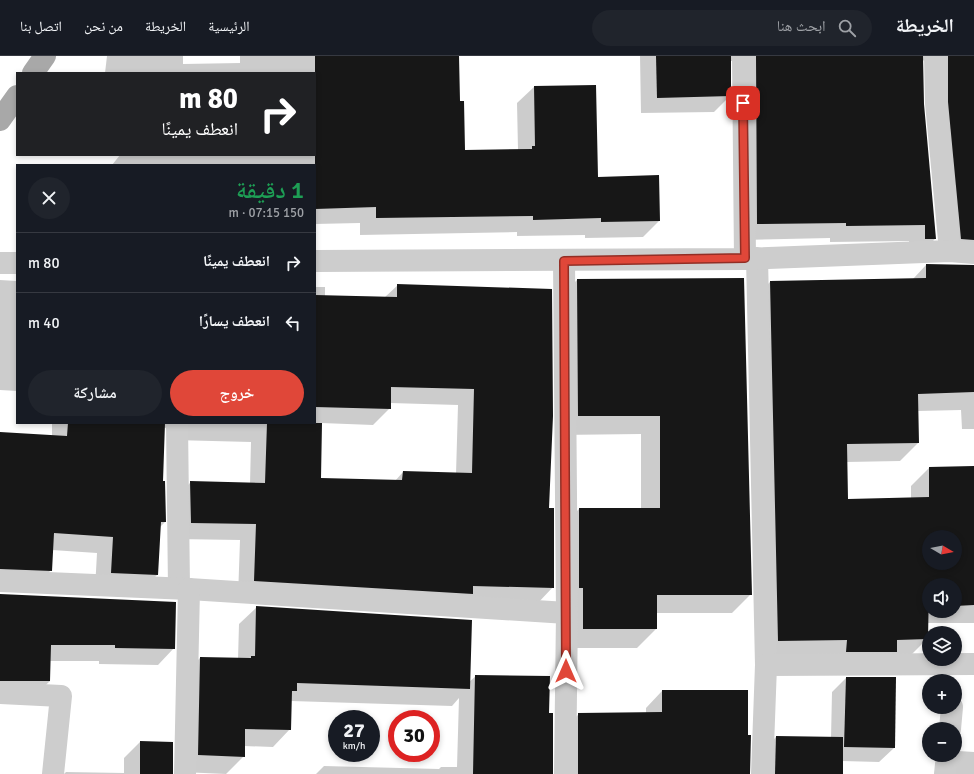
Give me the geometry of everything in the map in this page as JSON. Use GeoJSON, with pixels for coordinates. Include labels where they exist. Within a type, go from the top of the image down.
{"type":"FeatureCollection","features":[{"type":"Feature","properties":{"kind":"main road"},"geometry":{"type":"LineString","coordinates":[[34,72],[45,56]]}},
{"type":"Feature","properties":{"kind":"main road"},"geometry":{"type":"LineString","coordinates":[[0,120],[16,97]]}},
{"type":"Feature","properties":{"kind":"street"},"geometry":{"type":"LineString","coordinates":[[743,56],[766,665],[762,774]]}},
{"type":"Feature","properties":{"kind":"street"},"geometry":{"type":"LineString","coordinates":[[935,56],[936,103],[950,251]]}},
{"type":"Feature","properties":{"kind":"street"},"geometry":{"type":"LineString","coordinates":[[316,261],[564,261],[751,258],[950,251],[974,253]]}},
{"type":"Feature","properties":{"kind":"street"},"geometry":{"type":"LineString","coordinates":[[564,261],[567,613],[565,774]]}},
{"type":"Feature","properties":{"kind":"street"},"geometry":{"type":"LineString","coordinates":[[0,263],[16,263]]}},
{"type":"Feature","properties":{"kind":"street"},"geometry":{"type":"LineString","coordinates":[[177,424],[184,588],[184,774]]}},
{"type":"Feature","properties":{"kind":"street"},"geometry":{"type":"LineString","coordinates":[[0,581],[184,588],[567,613]]}},
{"type":"Feature","properties":{"kind":"street"},"geometry":{"type":"LineString","coordinates":[[766,665],[962,670]]}},
{"type":"Feature","properties":{"kind":"street"},"geometry":{"type":"LineString","coordinates":[[0,693],[61,696],[53,774]]}},
{"type":"Feature","properties":{"kind":"street"},"geometry":{"type":"LineString","coordinates":[[945,774],[946,762]]}},
{"type":"Feature","properties":{"kind":"building"},"geometry":{"type":"Polygon","coordinates":[[[315,56],[459,56],[460,101],[464,101],[465,150],[532,149],[532,146],[535,146],[534,86],[596,85],[598,177],[659,175],[660,221],[601,222],[601,218],[533,220],[533,216],[376,218],[376,207],[316,209],[315,56]]]}},
{"type":"Feature","properties":{"kind":"building"},"geometry":{"type":"Polygon","coordinates":[[[656,56],[731,56],[731,96],[657,98],[656,56]]]}},
{"type":"Feature","properties":{"kind":"building"},"geometry":{"type":"Polygon","coordinates":[[[756,56],[923,56],[924,104],[936,239],[925,239],[925,225],[846,226],[846,223],[757,224],[756,56]]]}},
{"type":"Feature","properties":{"kind":"building"},"geometry":{"type":"Polygon","coordinates":[[[948,56],[974,56],[974,240],[961,239],[948,102],[948,56]]]}},
{"type":"Feature","properties":{"kind":"building"},"geometry":{"type":"Polygon","coordinates":[[[926,264],[974,265],[974,392],[918,394],[919,443],[847,444],[848,499],[929,497],[929,467],[974,466],[974,605],[962,606],[962,578],[922,578],[922,618],[928,618],[928,626],[922,626],[922,639],[897,640],[897,652],[846,652],[847,640],[778,641],[770,281],[926,278],[926,264]]]}},
{"type":"Feature","properties":{"kind":"building"},"geometry":{"type":"Polygon","coordinates":[[[744,278],[752,595],[657,595],[657,629],[583,629],[583,588],[579,588],[579,508],[660,508],[660,416],[578,416],[577,279],[744,278]]]}},
{"type":"Feature","properties":{"kind":"building"},"geometry":{"type":"Polygon","coordinates":[[[397,284],[552,289],[553,416],[549,508],[554,508],[554,588],[473,586],[473,594],[254,581],[256,524],[191,523],[190,481],[265,483],[267,424],[322,423],[321,478],[402,480],[403,471],[472,473],[474,389],[391,387],[391,409],[316,407],[316,295],[397,297],[397,284]]]}},
{"type":"Feature","properties":{"kind":"building"},"geometry":{"type":"Polygon","coordinates":[[[68,424],[165,424],[163,481],[165,481],[166,522],[161,522],[158,575],[111,573],[113,537],[54,533],[52,571],[0,569],[0,432],[67,436],[68,424]]]}},
{"type":"Feature","properties":{"kind":"building"},"geometry":{"type":"Polygon","coordinates":[[[0,594],[176,602],[175,649],[115,648],[115,645],[51,645],[50,681],[0,681],[0,594]]]}},
{"type":"Feature","properties":{"kind":"building"},"geometry":{"type":"Polygon","coordinates":[[[256,606],[472,620],[470,689],[297,683],[297,691],[292,691],[291,730],[245,729],[245,757],[198,755],[200,657],[251,658],[251,656],[255,656],[256,606]]]}},
{"type":"Feature","properties":{"kind":"building"},"geometry":{"type":"Polygon","coordinates":[[[475,675],[550,676],[549,713],[553,713],[553,774],[473,774],[475,675]]]}},
{"type":"Feature","properties":{"kind":"building"},"geometry":{"type":"Polygon","coordinates":[[[846,677],[896,677],[895,748],[844,747],[846,677]]]}},
{"type":"Feature","properties":{"kind":"building"},"geometry":{"type":"Polygon","coordinates":[[[662,690],[748,690],[748,735],[751,735],[750,774],[578,774],[578,713],[662,712],[662,690]]]}},
{"type":"Feature","properties":{"kind":"building"},"geometry":{"type":"Polygon","coordinates":[[[776,736],[843,737],[843,774],[775,774],[776,736]]]}},
{"type":"Feature","properties":{"kind":"building"},"geometry":{"type":"Polygon","coordinates":[[[140,741],[173,742],[173,774],[140,774],[140,741]]]}},
{"type":"Feature","properties":{"kind":"route"},"geometry":{"type":"LineString","coordinates":[[566,671],[567,613],[564,261],[745,258],[743,103]]}}]}
